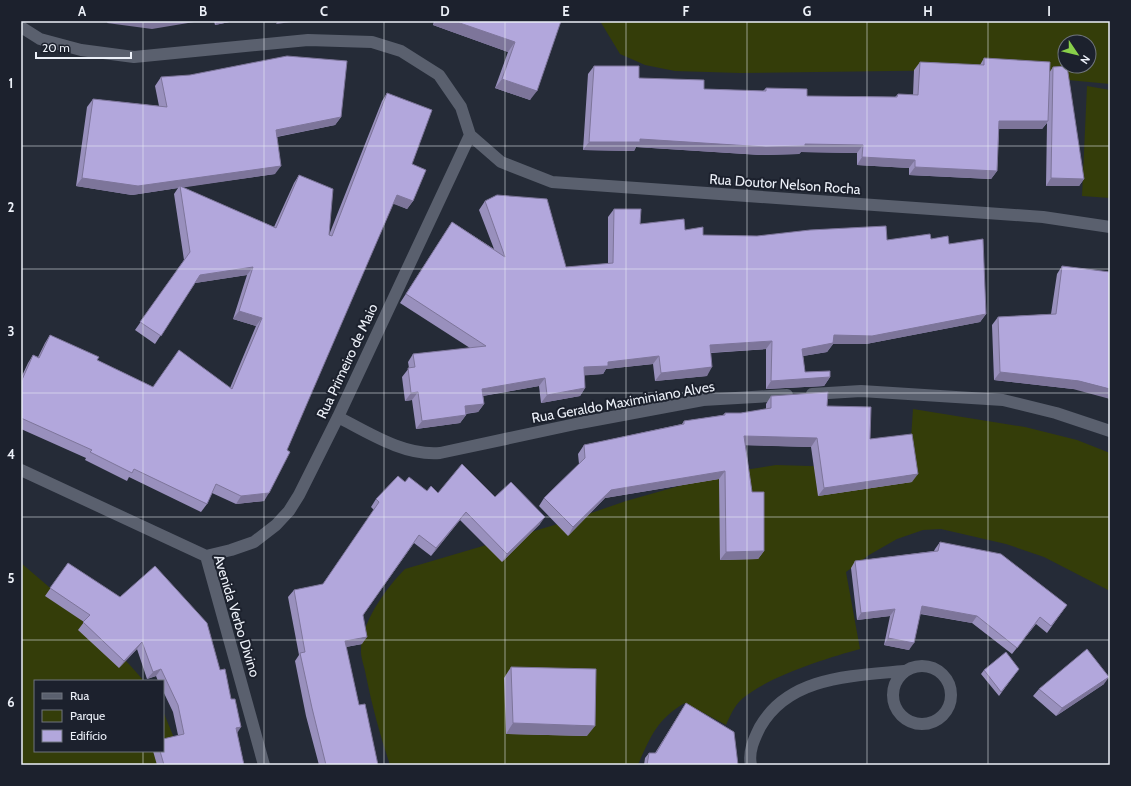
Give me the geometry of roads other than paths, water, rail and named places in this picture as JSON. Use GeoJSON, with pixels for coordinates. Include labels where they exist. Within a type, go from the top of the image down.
{"type":"FeatureCollection","features":[{"type":"Feature","properties":{"kind":"street"},"geometry":{"type":"LineString","coordinates":[[21,27],[40,39],[81,50],[134,57],[308,40],[372,42],[401,51],[439,75],[461,107],[470,135]]}},
{"type":"Feature","properties":{"kind":"street"},"geometry":{"type":"LineString","coordinates":[[21,40],[40,39]]}},
{"type":"Feature","properties":{"kind":"street","name":"Rua Doutor Nelson Rocha"},"geometry":{"type":"LineString","coordinates":[[470,135],[501,162],[552,182],[1043,217],[1110,227]]}},
{"type":"Feature","properties":{"kind":"street","name":"Rua Primeiro de Maio"},"geometry":{"type":"LineString","coordinates":[[206,556],[244,546],[264,536],[276,526],[289,511],[299,495],[338,417],[470,135]]}},
{"type":"Feature","properties":{"kind":"street","name":"Rua Geraldo Maximiniano Alves"},"geometry":{"type":"LineString","coordinates":[[338,417],[402,447],[429,454],[440,453],[580,423],[703,400],[861,391],[1003,400],[1056,413],[1110,431]]}},
{"type":"Feature","properties":{"kind":"street","name":"Avenida Verbo Divino"},"geometry":{"type":"LineString","coordinates":[[21,470],[206,556],[264,765]]}},
{"type":"Feature","properties":{"kind":"street"},"geometry":{"type":"LineString","coordinates":[[751,765],[750,758],[754,738],[765,720],[779,703],[799,690],[824,680],[904,671],[923,665],[932,667],[941,671],[951,688],[952,698],[944,715],[936,721],[926,724],[917,724],[908,721],[900,714],[895,706],[892,696],[894,686],[904,671]]}}]}
